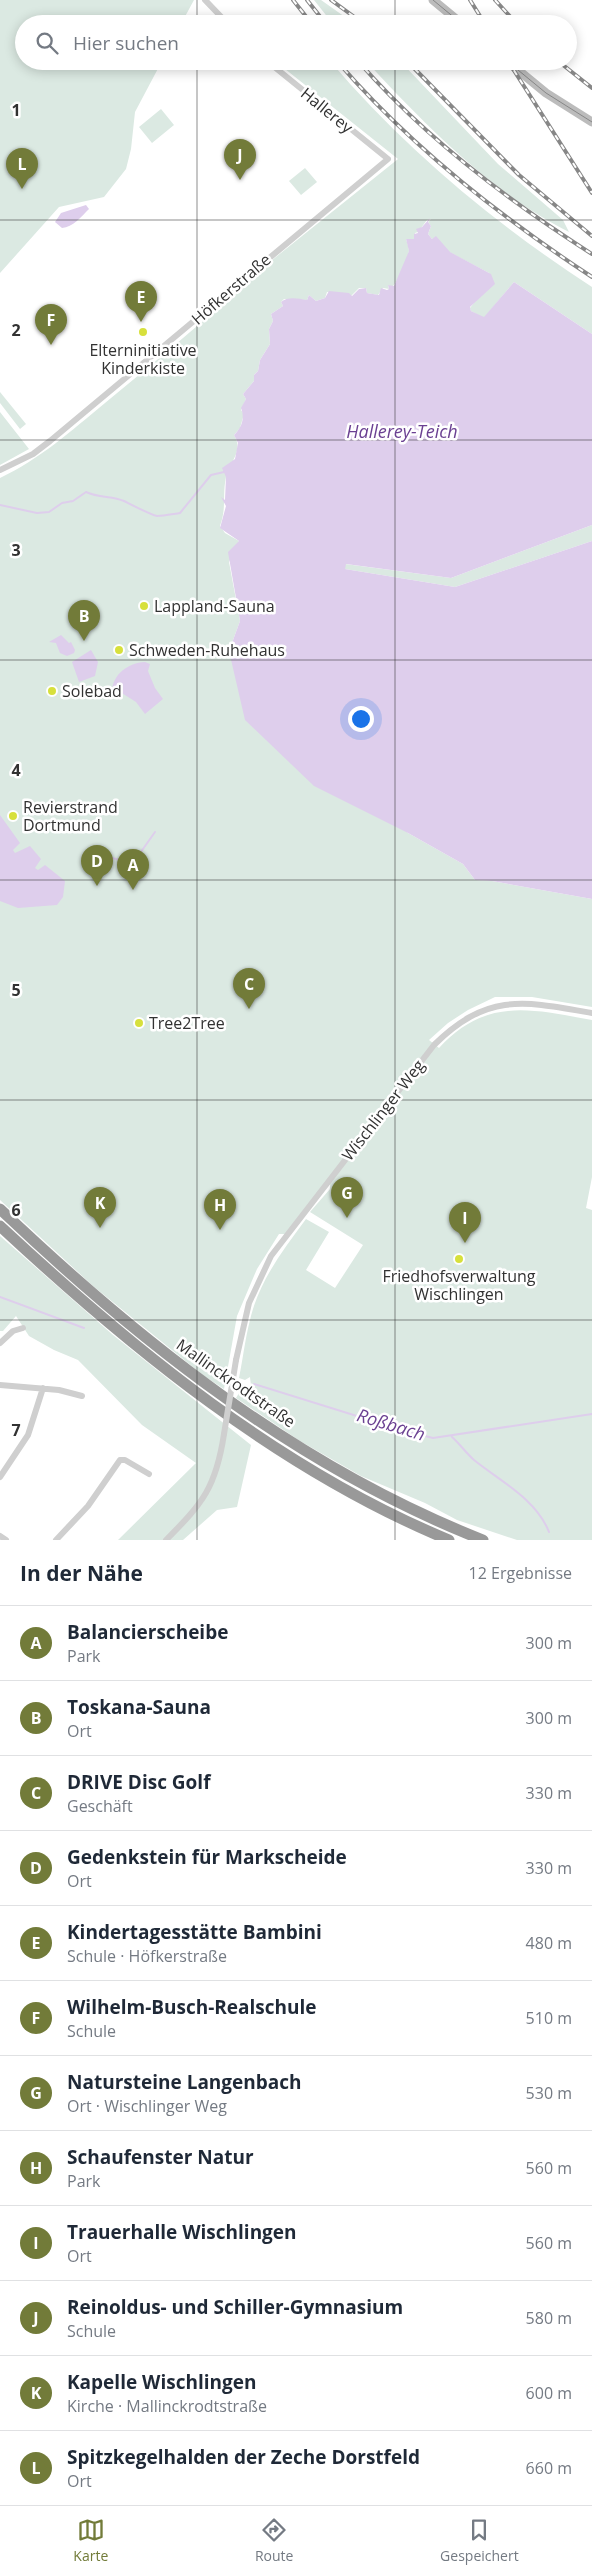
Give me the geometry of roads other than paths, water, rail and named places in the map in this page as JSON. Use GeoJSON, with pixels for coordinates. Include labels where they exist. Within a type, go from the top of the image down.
{"type":"FeatureCollection","features":[{"type":"Feature","properties":{"kind":"highway","name":"Mallinckrodtstraße"},"geometry":{"type":"LineString","coordinates":[[0,1209],[48,1255],[138,1332],[247,1413],[358,1482],[433,1520],[482,1540]]}},
{"type":"Feature","properties":{"kind":"highway","name":"Mallinckrodtstraße"},"geometry":{"type":"LineString","coordinates":[[0,1226],[98,1312],[226,1413],[281,1450],[365,1500],[449,1540]]}},
{"type":"Feature","properties":{"kind":"main road"},"geometry":{"type":"LineString","coordinates":[[433,0],[451,15]]}},
{"type":"Feature","properties":{"kind":"main road"},"geometry":{"type":"LineString","coordinates":[[518,70],[546,93],[592,122]]}},
{"type":"Feature","properties":{"kind":"street"},"geometry":{"type":"LineString","coordinates":[[205,0],[219,15]]}},
{"type":"Feature","properties":{"kind":"street","name":"Hallerey"},"geometry":{"type":"LineString","coordinates":[[278,70],[388,159]]}},
{"type":"Feature","properties":{"kind":"street","name":"Höfkerstraße"},"geometry":{"type":"LineString","coordinates":[[0,470],[33,454],[50,441],[388,159]]}},
{"type":"Feature","properties":{"kind":"street","name":"Wischlinger Weg"},"geometry":{"type":"LineString","coordinates":[[166,1540],[190,1516],[208,1492],[218,1466],[236,1360],[249,1303],[275,1250],[434,1045],[452,1027],[492,1006],[536,1003],[592,1013]]}},
{"type":"Feature","properties":{"kind":"street"},"geometry":{"type":"LineString","coordinates":[[0,1343],[13,1331],[23,1328]]}},
{"type":"Feature","properties":{"kind":"street"},"geometry":{"type":"LineString","coordinates":[[0,1385],[42,1388],[82,1396]]}},
{"type":"Feature","properties":{"kind":"street"},"geometry":{"type":"LineString","coordinates":[[0,1477],[28,1435],[42,1388]]}},
{"type":"Feature","properties":{"kind":"street"},"geometry":{"type":"LineString","coordinates":[[56,1540],[88,1506],[120,1460],[125,1460],[149,1474]]}},
{"type":"Feature","properties":{"kind":"street"},"geometry":{"type":"LineString","coordinates":[[0,1536],[6,1540]]}},
{"type":"Feature","properties":{"kind":"water"},"geometry":{"type":"Polygon","coordinates":[[[86,205],[89,209],[70,226],[62,228],[55,222],[61,213],[86,205]]]}},
{"type":"Feature","properties":{"kind":"water","name":"Hallerey-Teich"},"geometry":{"type":"Polygon","coordinates":[[[430,218],[428,222],[431,226],[428,234],[432,239],[436,236],[450,252],[491,274],[495,284],[470,307],[471,311],[484,317],[514,282],[592,334],[592,525],[451,578],[346,564],[345,569],[455,587],[592,541],[592,899],[492,881],[475,880],[463,864],[408,833],[314,786],[245,720],[229,651],[240,621],[228,552],[239,541],[220,528],[226,506],[221,497],[225,500],[226,477],[222,468],[235,459],[238,443],[234,435],[242,422],[241,408],[246,399],[243,394],[254,381],[254,375],[258,371],[260,360],[270,344],[269,329],[273,321],[271,314],[283,306],[281,302],[287,299],[307,300],[309,295],[316,301],[325,298],[329,291],[349,293],[352,296],[359,289],[366,288],[367,293],[379,295],[381,288],[387,290],[389,289],[388,285],[394,286],[409,251],[406,239],[414,239],[414,234],[418,233],[416,229],[422,227],[430,218]]]}},
{"type":"Feature","properties":{"kind":"water"},"geometry":{"type":"Polygon","coordinates":[[[61,635],[69,643],[71,642],[75,650],[74,653],[67,656],[60,653],[56,643],[49,642],[61,635]]]}},
{"type":"Feature","properties":{"kind":"water"},"geometry":{"type":"Polygon","coordinates":[[[91,650],[98,662],[95,676],[79,682],[72,662],[91,650]]]}},
{"type":"Feature","properties":{"kind":"water"},"geometry":{"type":"Polygon","coordinates":[[[145,662],[150,664],[148,671],[155,688],[163,699],[145,714],[136,702],[117,690],[118,695],[113,694],[112,691],[115,679],[123,670],[145,662]]]}},
{"type":"Feature","properties":{"kind":"water"},"geometry":{"type":"Polygon","coordinates":[[[0,815],[20,843],[13,850],[15,853],[30,846],[41,859],[35,868],[38,870],[45,865],[65,881],[63,897],[57,905],[18,908],[0,901],[0,815]]]}},
{"type":"Feature","properties":{"kind":"waterway"},"geometry":{"type":"LineString","coordinates":[[0,505],[37,513],[49,512],[62,503],[73,501],[86,492],[119,499],[157,516],[168,515],[180,513],[211,475],[224,472]]}},
{"type":"Feature","properties":{"kind":"waterway"},"geometry":{"type":"LineString","coordinates":[[112,858],[121,860],[125,855],[138,856],[155,832]]}},
{"type":"Feature","properties":{"kind":"waterway"},"geometry":{"type":"LineString","coordinates":[[101,858],[108,858]]}},
{"type":"Feature","properties":{"kind":"waterway","name":"Roßbach"},"geometry":{"type":"LineString","coordinates":[[0,1297],[84,1328]]}},
{"type":"Feature","properties":{"kind":"waterway","name":"Roßbach"},"geometry":{"type":"LineString","coordinates":[[254,1384],[433,1438],[592,1414]]}},
{"type":"Feature","properties":{"kind":"waterway"},"geometry":{"type":"LineString","coordinates":[[452,1437],[474,1460],[526,1500],[543,1520],[549,1532]]}},
{"type":"Feature","properties":{"kind":"tram line"},"geometry":{"type":"LineString","coordinates":[[433,0],[451,15]]}},
{"type":"Feature","properties":{"kind":"tram line"},"geometry":{"type":"LineString","coordinates":[[518,70],[546,93],[592,122]]}},
{"type":"Feature","properties":{"kind":"railway"},"geometry":{"type":"LineString","coordinates":[[293,0],[305,15]]}},
{"type":"Feature","properties":{"kind":"railway"},"geometry":{"type":"LineString","coordinates":[[307,0],[319,15]]}},
{"type":"Feature","properties":{"kind":"railway"},"geometry":{"type":"LineString","coordinates":[[331,0],[352,15]]}},
{"type":"Feature","properties":{"kind":"railway"},"geometry":{"type":"LineString","coordinates":[[470,0],[479,15]]}},
{"type":"Feature","properties":{"kind":"railway"},"geometry":{"type":"LineString","coordinates":[[495,0],[509,15]]}},
{"type":"Feature","properties":{"kind":"railway"},"geometry":{"type":"LineString","coordinates":[[345,70],[425,151],[457,178],[557,254],[592,277]]}},
{"type":"Feature","properties":{"kind":"railway"},"geometry":{"type":"LineString","coordinates":[[366,70],[411,116],[468,166],[498,190],[592,254]]}},
{"type":"Feature","properties":{"kind":"railway"},"geometry":{"type":"LineString","coordinates":[[416,70],[519,175],[592,236]]}},
{"type":"Feature","properties":{"kind":"railway"},"geometry":{"type":"LineString","coordinates":[[514,70],[592,193]]}},
{"type":"Feature","properties":{"kind":"railway"},"geometry":{"type":"LineString","coordinates":[[569,70],[592,88]]}},
{"type":"Feature","properties":{"kind":"place","name":"Reinoldus- und Schiller-Gymnasium"},"geometry":{"type":"Point","coordinates":[240,180]}},
{"type":"Feature","properties":{"kind":"place","name":"Spitzkegelhalden der Zeche Dorstfeld"},"geometry":{"type":"Point","coordinates":[22,189]}},
{"type":"Feature","properties":{"kind":"place","name":"Kindertagesstätte Bambini"},"geometry":{"type":"Point","coordinates":[141,322]}},
{"type":"Feature","properties":{"kind":"place","name":"Elterninitiative Kinderkiste"},"geometry":{"type":"Point","coordinates":[143,332]}},
{"type":"Feature","properties":{"kind":"place","name":"Wilhelm-Busch-Realschule"},"geometry":{"type":"Point","coordinates":[51,345]}},
{"type":"Feature","properties":{"kind":"place","name":"Lappland-Sauna"},"geometry":{"type":"Point","coordinates":[144,606]}},
{"type":"Feature","properties":{"kind":"place","name":"Toskana-Sauna"},"geometry":{"type":"Point","coordinates":[84,641]}},
{"type":"Feature","properties":{"kind":"place","name":"Schweden-Ruhehaus"},"geometry":{"type":"Point","coordinates":[119,650]}},
{"type":"Feature","properties":{"kind":"place","name":"Solebad"},"geometry":{"type":"Point","coordinates":[52,691]}},
{"type":"Feature","properties":{"kind":"place","name":"Revierstrand Dortmund"},"geometry":{"type":"Point","coordinates":[13,816]}},
{"type":"Feature","properties":{"kind":"place","name":"Gedenkstein für Markscheide"},"geometry":{"type":"Point","coordinates":[97,886]}},
{"type":"Feature","properties":{"kind":"place","name":"Balancierscheibe"},"geometry":{"type":"Point","coordinates":[133,890]}},
{"type":"Feature","properties":{"kind":"place","name":"DRIVE Disc Golf"},"geometry":{"type":"Point","coordinates":[249,1009]}},
{"type":"Feature","properties":{"kind":"place","name":"Tree2Tree"},"geometry":{"type":"Point","coordinates":[139,1023]}},
{"type":"Feature","properties":{"kind":"place","name":"Natursteine Langenbach"},"geometry":{"type":"Point","coordinates":[347,1218]}},
{"type":"Feature","properties":{"kind":"place","name":"Kapelle Wischlingen"},"geometry":{"type":"Point","coordinates":[100,1228]}},
{"type":"Feature","properties":{"kind":"place","name":"Schaufenster Natur"},"geometry":{"type":"Point","coordinates":[220,1230]}},
{"type":"Feature","properties":{"kind":"place","name":"Trauerhalle Wischlingen"},"geometry":{"type":"Point","coordinates":[465,1243]}},
{"type":"Feature","properties":{"kind":"place","name":"Friedhofsverwaltung Wischlingen"},"geometry":{"type":"Point","coordinates":[459,1259]}}]}
